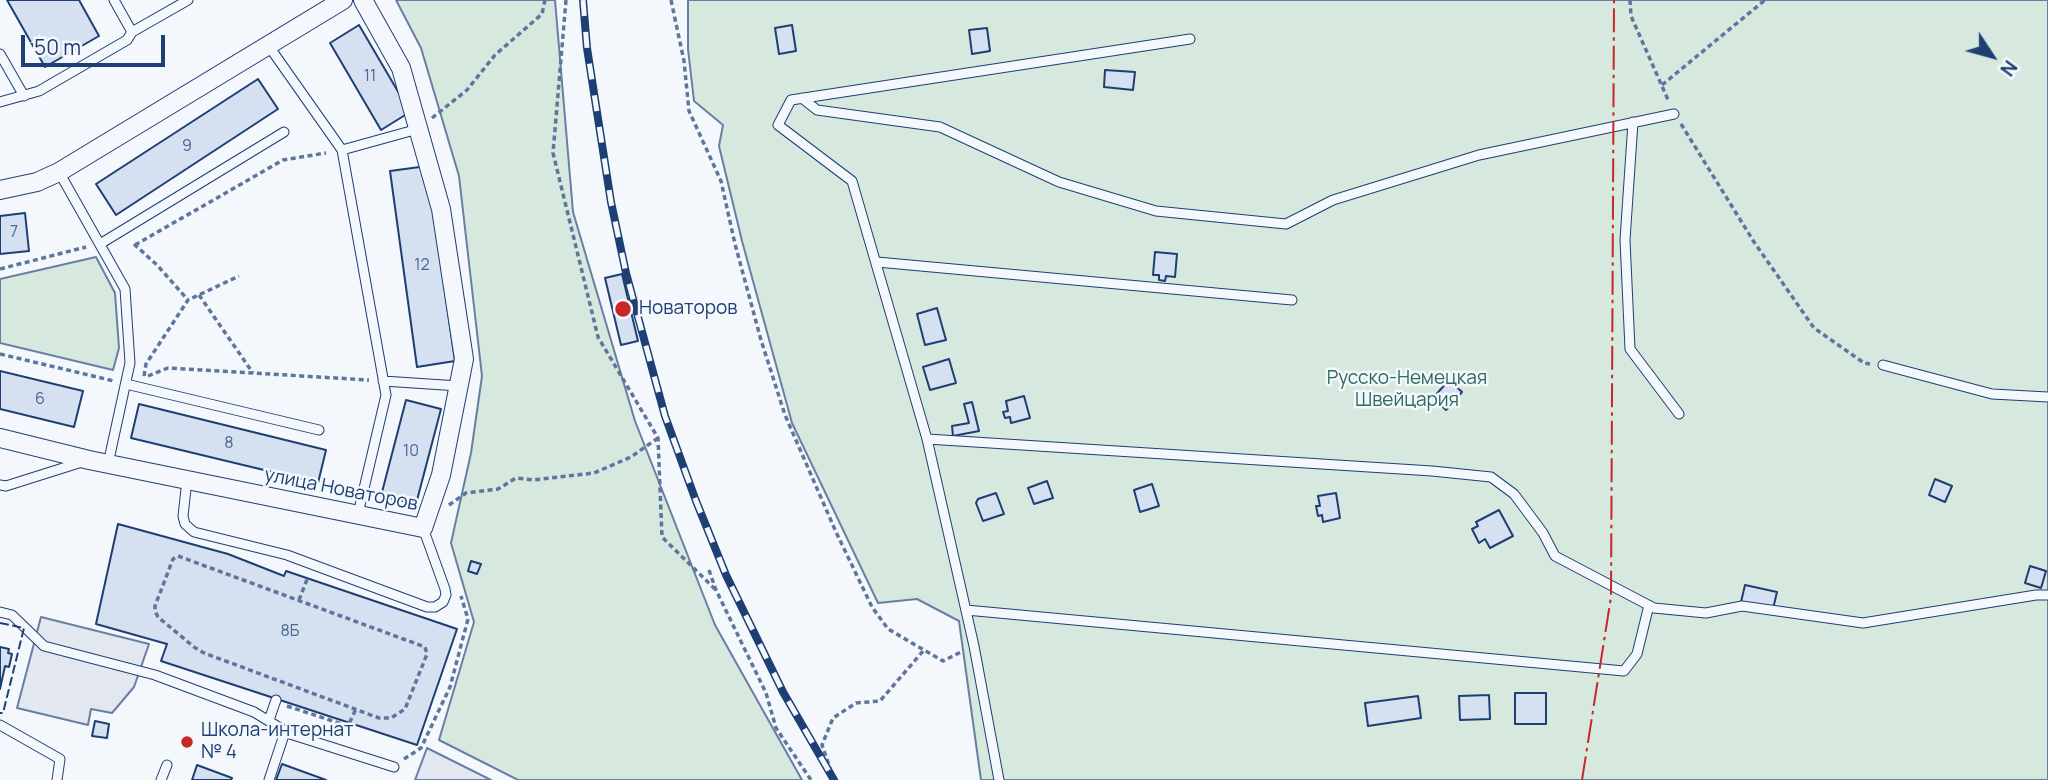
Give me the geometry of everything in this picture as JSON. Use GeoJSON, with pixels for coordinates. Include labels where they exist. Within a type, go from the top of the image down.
{"type":"FeatureCollection","features":[{"type":"Feature","properties":{"kind":"street"},"geometry":{"type":"LineString","coordinates":[[0,190],[37,182],[59,172],[343,0]]}},
{"type":"Feature","properties":{"kind":"street","name":"улица Новаторов"},"geometry":{"type":"LineString","coordinates":[[0,438],[108,464],[358,514],[424,524],[441,475],[464,359],[443,222],[401,68],[363,0]]}},
{"type":"Feature","properties":{"kind":"lane"},"geometry":{"type":"LineString","coordinates":[[114,0],[132,32]]}},
{"type":"Feature","properties":{"kind":"lane"},"geometry":{"type":"LineString","coordinates":[[0,102],[39,91],[127,40],[132,32],[185,1]]}},
{"type":"Feature","properties":{"kind":"lane"},"geometry":{"type":"LineString","coordinates":[[999,780],[974,646],[928,439],[852,181],[778,125],[791,100],[1190,39]]}},
{"type":"Feature","properties":{"kind":"lane"},"geometry":{"type":"LineString","coordinates":[[268,45],[342,150],[386,396],[358,514]]}},
{"type":"Feature","properties":{"kind":"lane"},"geometry":{"type":"LineString","coordinates":[[0,54],[24,96]]}},
{"type":"Feature","properties":{"kind":"lane"},"geometry":{"type":"LineString","coordinates":[[802,98],[817,110],[940,128],[1059,182],[1156,211],[1286,224],[1333,200],[1479,155],[1674,114]]}},
{"type":"Feature","properties":{"kind":"lane"},"geometry":{"type":"LineString","coordinates":[[1633,122],[1625,240],[1630,349],[1679,414]]}},
{"type":"Feature","properties":{"kind":"lane"},"geometry":{"type":"LineString","coordinates":[[342,150],[418,129]]}},
{"type":"Feature","properties":{"kind":"lane"},"geometry":{"type":"LineString","coordinates":[[100,244],[284,132]]}},
{"type":"Feature","properties":{"kind":"lane"},"geometry":{"type":"LineString","coordinates":[[59,172],[125,289],[130,363],[108,464]]}},
{"type":"Feature","properties":{"kind":"lane"},"geometry":{"type":"LineString","coordinates":[[877,262],[1292,300]]}},
{"type":"Feature","properties":{"kind":"lane"},"geometry":{"type":"LineString","coordinates":[[1883,365],[1992,394],[2048,397]]}},
{"type":"Feature","properties":{"kind":"lane"},"geometry":{"type":"LineString","coordinates":[[383,381],[459,386]]}},
{"type":"Feature","properties":{"kind":"lane"},"geometry":{"type":"LineString","coordinates":[[126,384],[320,430]]}},
{"type":"Feature","properties":{"kind":"lane"},"geometry":{"type":"LineString","coordinates":[[928,439],[1491,477],[1514,494],[1544,533],[1555,556],[1654,608],[1706,613],[1742,606],[1863,623],[2048,595]]}},
{"type":"Feature","properties":{"kind":"lane"},"geometry":{"type":"LineString","coordinates":[[0,485],[6,486],[89,460]]}},
{"type":"Feature","properties":{"kind":"lane"},"geometry":{"type":"LineString","coordinates":[[187,480],[183,516],[185,524],[194,532],[281,553],[431,607],[443,602],[445,589],[424,524]]}},
{"type":"Feature","properties":{"kind":"lane"},"geometry":{"type":"LineString","coordinates":[[966,610],[1624,671],[1636,654],[1649,605]]}},
{"type":"Feature","properties":{"kind":"lane"},"geometry":{"type":"LineString","coordinates":[[0,612],[12,615],[44,646],[155,675],[254,712],[285,732],[394,766]]}},
{"type":"Feature","properties":{"kind":"lane"},"geometry":{"type":"LineString","coordinates":[[269,720],[275,701]]}},
{"type":"Feature","properties":{"kind":"lane"},"geometry":{"type":"LineString","coordinates":[[0,725],[60,759],[57,780]]}},
{"type":"Feature","properties":{"kind":"lane"},"geometry":{"type":"LineString","coordinates":[[269,780],[285,732]]}},
{"type":"Feature","properties":{"kind":"lane"},"geometry":{"type":"LineString","coordinates":[[161,780],[167,765]]}},
{"type":"Feature","properties":{"kind":"path"},"geometry":{"type":"LineString","coordinates":[[418,129],[467,90],[495,55],[542,14],[545,0]]}},
{"type":"Feature","properties":{"kind":"path"},"geometry":{"type":"LineString","coordinates":[[566,0],[553,153],[598,337],[658,438],[662,537],[716,590]]}},
{"type":"Feature","properties":{"kind":"path"},"geometry":{"type":"LineString","coordinates":[[671,0],[684,61],[689,111],[721,181],[761,340],[786,415],[836,532],[872,607],[888,629],[943,661],[974,646]]}},
{"type":"Feature","properties":{"kind":"path"},"geometry":{"type":"LineString","coordinates":[[1630,0],[1631,16],[1674,114],[1754,242],[1814,328],[1864,363],[1883,365]]}},
{"type":"Feature","properties":{"kind":"path"},"geometry":{"type":"LineString","coordinates":[[1662,85],[1765,0]]}},
{"type":"Feature","properties":{"kind":"path"},"geometry":{"type":"LineString","coordinates":[[135,245],[283,160],[342,150]]}},
{"type":"Feature","properties":{"kind":"path"},"geometry":{"type":"LineString","coordinates":[[120,231],[157,265],[188,300]]}},
{"type":"Feature","properties":{"kind":"path"},"geometry":{"type":"LineString","coordinates":[[0,269],[100,244]]}},
{"type":"Feature","properties":{"kind":"path"},"geometry":{"type":"LineString","coordinates":[[144,377],[146,364],[188,300],[239,276]]}},
{"type":"Feature","properties":{"kind":"path"},"geometry":{"type":"LineString","coordinates":[[199,295],[253,373]]}},
{"type":"Feature","properties":{"kind":"path"},"geometry":{"type":"LineString","coordinates":[[0,354],[126,384],[168,368],[383,381]]}},
{"type":"Feature","properties":{"kind":"path"},"geometry":{"type":"LineString","coordinates":[[424,524],[466,493],[498,489],[516,478],[533,480],[594,473],[631,457],[658,438]]}},
{"type":"Feature","properties":{"kind":"path"},"geometry":{"type":"LineString","coordinates":[[178,556],[427,649],[410,700],[401,713],[383,719],[356,709],[204,653],[186,642],[158,617],[155,608],[173,559],[178,556]]}},
{"type":"Feature","properties":{"kind":"path"},"geometry":{"type":"LineString","coordinates":[[709,570],[766,693],[776,728],[811,780]]}},
{"type":"Feature","properties":{"kind":"path"},"geometry":{"type":"LineString","coordinates":[[299,600],[308,579]]}},
{"type":"Feature","properties":{"kind":"path"},"geometry":{"type":"LineString","coordinates":[[394,766],[421,748],[450,687],[468,619],[460,594]]}},
{"type":"Feature","properties":{"kind":"path"},"geometry":{"type":"LineString","coordinates":[[834,780],[822,745],[834,718],[856,703],[880,701],[924,650]]}},
{"type":"Feature","properties":{"kind":"path"},"geometry":{"type":"LineString","coordinates":[[275,701],[348,726],[356,709]]}},
{"type":"Feature","properties":{"kind":"green space"},"geometry":{"type":"Polygon","coordinates":[[[396,0],[555,0],[573,212],[635,421],[715,625],[802,780],[518,780],[439,740],[474,622],[451,543],[471,453],[482,376],[459,176],[421,48],[396,0]]]}},
{"type":"Feature","properties":{"kind":"green space","name":"Русско-Немецкая Швейцария"},"geometry":{"type":"Polygon","coordinates":[[[688,0],[2048,0],[2048,780],[981,780],[959,621],[917,599],[878,603],[792,423],[719,146],[723,125],[694,101],[688,49],[688,0]]]}},
{"type":"Feature","properties":{"kind":"green space"},"geometry":{"type":"Polygon","coordinates":[[[96,257],[115,293],[119,348],[113,370],[0,343],[0,279],[96,257]]]}},
{"type":"Feature","properties":{"kind":"shaded area"},"geometry":{"type":"Polygon","coordinates":[[[41,617],[149,644],[134,687],[112,713],[91,709],[88,725],[17,708],[41,617]]]}},
{"type":"Feature","properties":{"kind":"shaded area"},"geometry":{"type":"Polygon","coordinates":[[[427,748],[491,780],[415,780],[427,748]]]}},
{"type":"Feature","properties":{"kind":"building"},"geometry":{"type":"Polygon","coordinates":[[[7,0],[79,0],[99,36],[45,67],[7,0]]]}},
{"type":"Feature","properties":{"kind":"building"},"geometry":{"type":"Polygon","coordinates":[[[359,25],[410,112],[381,130],[330,43],[359,25]]]}},
{"type":"Feature","properties":{"kind":"building"},"geometry":{"type":"Polygon","coordinates":[[[792,25],[796,51],[779,54],[775,28],[792,25]]]}},
{"type":"Feature","properties":{"kind":"building"},"geometry":{"type":"Polygon","coordinates":[[[987,28],[990,51],[972,54],[969,30],[987,28]]]}},
{"type":"Feature","properties":{"kind":"building"},"geometry":{"type":"Polygon","coordinates":[[[1105,70],[1135,72],[1133,90],[1104,87],[1105,70]]]}},
{"type":"Feature","properties":{"kind":"building"},"geometry":{"type":"Polygon","coordinates":[[[258,79],[278,109],[116,215],[96,184],[258,79]]]}},
{"type":"Feature","properties":{"kind":"building"},"geometry":{"type":"Polygon","coordinates":[[[427,166],[455,361],[417,367],[390,171],[427,166]]]}},
{"type":"Feature","properties":{"kind":"building"},"geometry":{"type":"Polygon","coordinates":[[[25,213],[29,251],[0,254],[0,216],[25,213]]]}},
{"type":"Feature","properties":{"kind":"building"},"geometry":{"type":"Polygon","coordinates":[[[1155,252],[1177,254],[1175,277],[1166,276],[1165,281],[1159,280],[1159,275],[1153,275],[1155,252]]]}},
{"type":"Feature","properties":{"kind":"building"},"geometry":{"type":"Polygon","coordinates":[[[622,274],[638,341],[621,345],[605,278],[622,274]]]}},
{"type":"Feature","properties":{"kind":"building"},"geometry":{"type":"Polygon","coordinates":[[[937,308],[946,340],[925,345],[917,314],[937,308]]]}},
{"type":"Feature","properties":{"kind":"building"},"geometry":{"type":"Polygon","coordinates":[[[949,359],[956,383],[930,390],[923,367],[949,359]]]}},
{"type":"Feature","properties":{"kind":"building"},"geometry":{"type":"Polygon","coordinates":[[[0,371],[83,391],[74,427],[0,409],[0,371]]]}},
{"type":"Feature","properties":{"kind":"building"},"geometry":{"type":"Polygon","coordinates":[[[1449,380],[1462,392],[1446,410],[1433,398],[1449,380]]]}},
{"type":"Feature","properties":{"kind":"building"},"geometry":{"type":"Polygon","coordinates":[[[1024,396],[1030,418],[1011,423],[1010,417],[1005,418],[1003,412],[1008,411],[1006,401],[1024,396]]]}},
{"type":"Feature","properties":{"kind":"building"},"geometry":{"type":"Polygon","coordinates":[[[406,400],[441,409],[416,504],[381,496],[406,400]]]}},
{"type":"Feature","properties":{"kind":"building"},"geometry":{"type":"Polygon","coordinates":[[[972,402],[979,431],[953,436],[952,426],[969,423],[964,404],[972,402]]]}},
{"type":"Feature","properties":{"kind":"building"},"geometry":{"type":"Polygon","coordinates":[[[139,404],[326,450],[318,483],[131,438],[139,404]]]}},
{"type":"Feature","properties":{"kind":"building"},"geometry":{"type":"Polygon","coordinates":[[[1935,479],[1952,486],[1945,502],[1929,495],[1935,479]]]}},
{"type":"Feature","properties":{"kind":"building"},"geometry":{"type":"Polygon","coordinates":[[[1047,481],[1053,498],[1034,504],[1028,488],[1047,481]]]}},
{"type":"Feature","properties":{"kind":"building"},"geometry":{"type":"Polygon","coordinates":[[[1152,484],[1159,506],[1140,512],[1134,490],[1152,484]]]}},
{"type":"Feature","properties":{"kind":"building"},"geometry":{"type":"Polygon","coordinates":[[[996,493],[1004,514],[983,521],[976,503],[978,499],[996,493]]]}},
{"type":"Feature","properties":{"kind":"building"},"geometry":{"type":"Polygon","coordinates":[[[1336,493],[1340,518],[1323,522],[1322,515],[1318,516],[1316,506],[1320,506],[1318,496],[1336,493]]]}},
{"type":"Feature","properties":{"kind":"building"},"geometry":{"type":"Polygon","coordinates":[[[1499,510],[1513,536],[1490,548],[1485,539],[1479,543],[1472,529],[1478,526],[1476,522],[1499,510]]]}},
{"type":"Feature","properties":{"kind":"building"},"geometry":{"type":"Polygon","coordinates":[[[118,524],[228,554],[284,576],[286,571],[457,629],[417,745],[161,661],[167,644],[96,624],[118,524]]]}},
{"type":"Feature","properties":{"kind":"building"},"geometry":{"type":"Polygon","coordinates":[[[471,561],[481,564],[477,574],[468,571],[471,561]]]}},
{"type":"Feature","properties":{"kind":"building"},"geometry":{"type":"Polygon","coordinates":[[[2030,566],[2046,571],[2041,588],[2025,583],[2030,566]]]}},
{"type":"Feature","properties":{"kind":"building"},"geometry":{"type":"Polygon","coordinates":[[[1745,585],[1777,592],[1773,609],[1741,602],[1745,585]]]}},
{"type":"Feature","properties":{"kind":"building"},"geometry":{"type":"Polygon","coordinates":[[[0,647],[9,649],[8,653],[12,654],[9,667],[5,666],[0,689],[0,647]]]}},
{"type":"Feature","properties":{"kind":"building"},"geometry":{"type":"Polygon","coordinates":[[[1515,693],[1546,693],[1546,724],[1515,724],[1515,693]]]}},
{"type":"Feature","properties":{"kind":"building"},"geometry":{"type":"Polygon","coordinates":[[[1489,695],[1490,719],[1460,720],[1459,696],[1489,695]]]}},
{"type":"Feature","properties":{"kind":"building"},"geometry":{"type":"Polygon","coordinates":[[[1418,696],[1421,718],[1368,726],[1365,703],[1418,696]]]}},
{"type":"Feature","properties":{"kind":"building"},"geometry":{"type":"Polygon","coordinates":[[[95,721],[109,724],[107,738],[92,736],[95,721]]]}},
{"type":"Feature","properties":{"kind":"building"},"geometry":{"type":"Polygon","coordinates":[[[282,764],[326,780],[276,780],[282,764]]]}},
{"type":"Feature","properties":{"kind":"building"},"geometry":{"type":"Polygon","coordinates":[[[197,765],[232,778],[192,780],[197,765]]]}},
{"type":"Feature","properties":{"kind":"railway"},"geometry":{"type":"LineString","coordinates":[[583,0],[587,48],[611,202],[626,273],[665,416],[726,575],[783,692],[834,780]]}},
{"type":"Feature","properties":{"kind":"fence"},"geometry":{"type":"LineString","coordinates":[[0,623],[24,628],[3,713],[0,713]]}},
{"type":"Feature","properties":{"kind":"power"},"geometry":{"type":"LineString","coordinates":[[1582,780],[1611,597],[1614,0]]}},
{"type":"Feature","properties":{"kind":"place","name":"Новаторов"},"geometry":{"type":"Point","coordinates":[623,309]}},
{"type":"Feature","properties":{"kind":"place","name":"Школа-интернат № 4"},"geometry":{"type":"Point","coordinates":[187,742]}}]}
